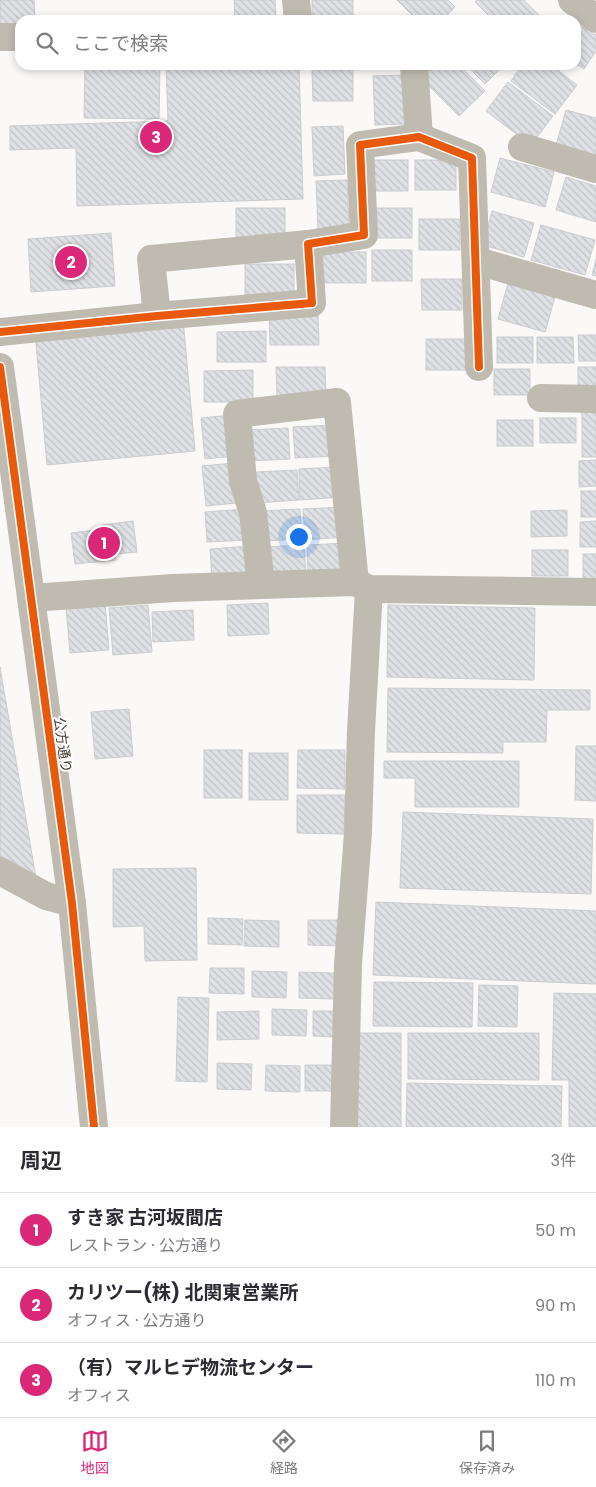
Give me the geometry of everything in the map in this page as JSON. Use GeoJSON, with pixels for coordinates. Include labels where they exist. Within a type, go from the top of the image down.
{"type":"FeatureCollection","features":[{"type":"Feature","properties":{"kind":"street"},"geometry":{"type":"LineString","coordinates":[[296,0],[298,15]]}},
{"type":"Feature","properties":{"kind":"street"},"geometry":{"type":"LineString","coordinates":[[572,0],[596,19]]}},
{"type":"Feature","properties":{"kind":"street"},"geometry":{"type":"LineString","coordinates":[[0,37],[15,37]]}},
{"type":"Feature","properties":{"kind":"street"},"geometry":{"type":"LineString","coordinates":[[414,70],[419,137]]}},
{"type":"Feature","properties":{"kind":"street"},"geometry":{"type":"LineString","coordinates":[[157,316],[151,259],[308,244],[364,235],[360,145],[419,137],[472,158],[477,261],[479,367]]}},
{"type":"Feature","properties":{"kind":"street"},"geometry":{"type":"LineString","coordinates":[[522,147],[596,169]]}},
{"type":"Feature","properties":{"kind":"street"},"geometry":{"type":"LineString","coordinates":[[0,332],[312,303],[308,244]]}},
{"type":"Feature","properties":{"kind":"street"},"geometry":{"type":"LineString","coordinates":[[477,261],[596,295]]}},
{"type":"Feature","properties":{"kind":"street","name":"公方通り"},"geometry":{"type":"LineString","coordinates":[[0,367],[72,903],[94,1127]]}},
{"type":"Feature","properties":{"kind":"street"},"geometry":{"type":"LineString","coordinates":[[541,398],[596,399]]}},
{"type":"Feature","properties":{"kind":"street"},"geometry":{"type":"LineString","coordinates":[[261,584],[253,512],[243,481],[237,414],[337,402],[362,586],[358,832],[348,964],[344,1127]]}},
{"type":"Feature","properties":{"kind":"street"},"geometry":{"type":"LineString","coordinates":[[31,598],[261,584],[596,592]]}},
{"type":"Feature","properties":{"kind":"street"},"geometry":{"type":"LineString","coordinates":[[0,871],[46,896],[72,903]]}},
{"type":"Feature","properties":{"kind":"building"},"geometry":{"type":"Polygon","coordinates":[[[0,0],[34,0],[35,15],[15,15],[15,26],[0,27],[0,0]]]}},
{"type":"Feature","properties":{"kind":"building"},"geometry":{"type":"Polygon","coordinates":[[[234,0],[275,0],[276,15],[235,15],[234,0]]]}},
{"type":"Feature","properties":{"kind":"building"},"geometry":{"type":"Polygon","coordinates":[[[312,0],[353,0],[353,15],[312,15],[312,0]]]}},
{"type":"Feature","properties":{"kind":"building"},"geometry":{"type":"Polygon","coordinates":[[[397,0],[448,0],[455,7],[447,15],[412,15],[397,0]]]}},
{"type":"Feature","properties":{"kind":"building"},"geometry":{"type":"Polygon","coordinates":[[[477,0],[524,0],[539,15],[488,15],[475,2],[477,0]]]}},
{"type":"Feature","properties":{"kind":"building"},"geometry":{"type":"Polygon","coordinates":[[[581,26],[596,35],[596,51],[584,69],[581,67],[581,26]]]}},
{"type":"Feature","properties":{"kind":"building"},"geometry":{"type":"Polygon","coordinates":[[[85,70],[160,70],[159,119],[84,118],[85,70]]]}},
{"type":"Feature","properties":{"kind":"building"},"geometry":{"type":"Polygon","coordinates":[[[166,70],[299,70],[303,199],[77,206],[76,148],[10,150],[10,126],[168,121],[166,70]]]}},
{"type":"Feature","properties":{"kind":"building"},"geometry":{"type":"Polygon","coordinates":[[[312,70],[353,70],[353,101],[313,101],[312,70]]]}},
{"type":"Feature","properties":{"kind":"building"},"geometry":{"type":"Polygon","coordinates":[[[427,70],[464,70],[485,91],[459,116],[420,77],[427,70]]]}},
{"type":"Feature","properties":{"kind":"building"},"geometry":{"type":"Polygon","coordinates":[[[471,70],[499,70],[485,84],[471,70]]]}},
{"type":"Feature","properties":{"kind":"building"},"geometry":{"type":"Polygon","coordinates":[[[519,70],[558,70],[577,85],[555,114],[511,81],[519,70]]]}},
{"type":"Feature","properties":{"kind":"building"},"geometry":{"type":"Polygon","coordinates":[[[403,75],[405,124],[375,125],[373,76],[403,75]]]}},
{"type":"Feature","properties":{"kind":"building"},"geometry":{"type":"Polygon","coordinates":[[[508,82],[553,116],[531,145],[486,111],[508,82]]]}},
{"type":"Feature","properties":{"kind":"building"},"geometry":{"type":"Polygon","coordinates":[[[566,110],[596,118],[596,156],[556,145],[566,110]]]}},
{"type":"Feature","properties":{"kind":"building"},"geometry":{"type":"Polygon","coordinates":[[[343,126],[345,174],[314,176],[312,127],[343,126]]]}},
{"type":"Feature","properties":{"kind":"building"},"geometry":{"type":"Polygon","coordinates":[[[500,158],[554,172],[545,207],[491,192],[500,158]]]}},
{"type":"Feature","properties":{"kind":"building"},"geometry":{"type":"Polygon","coordinates":[[[367,160],[408,160],[408,191],[367,191],[367,160]]]}},
{"type":"Feature","properties":{"kind":"building"},"geometry":{"type":"Polygon","coordinates":[[[415,160],[456,160],[456,190],[415,190],[415,160]]]}},
{"type":"Feature","properties":{"kind":"building"},"geometry":{"type":"Polygon","coordinates":[[[566,177],[596,186],[596,222],[556,210],[566,177]]]}},
{"type":"Feature","properties":{"kind":"building"},"geometry":{"type":"Polygon","coordinates":[[[347,180],[349,228],[318,230],[316,181],[347,180]]]}},
{"type":"Feature","properties":{"kind":"building"},"geometry":{"type":"Polygon","coordinates":[[[236,208],[285,208],[285,239],[236,239],[236,208]]]}},
{"type":"Feature","properties":{"kind":"building"},"geometry":{"type":"Polygon","coordinates":[[[372,208],[412,208],[412,238],[372,238],[372,208]]]}},
{"type":"Feature","properties":{"kind":"building"},"geometry":{"type":"Polygon","coordinates":[[[492,211],[534,223],[524,257],[483,245],[492,211]]]}},
{"type":"Feature","properties":{"kind":"building"},"geometry":{"type":"Polygon","coordinates":[[[419,219],[460,219],[460,250],[419,250],[419,219]]]}},
{"type":"Feature","properties":{"kind":"building"},"geometry":{"type":"Polygon","coordinates":[[[541,225],[595,240],[585,275],[531,260],[541,225]]]}},
{"type":"Feature","properties":{"kind":"building"},"geometry":{"type":"Polygon","coordinates":[[[111,233],[115,286],[31,292],[28,239],[111,233]]]}},
{"type":"Feature","properties":{"kind":"building"},"geometry":{"type":"Polygon","coordinates":[[[372,250],[412,250],[412,281],[372,281],[372,250]]]}},
{"type":"Feature","properties":{"kind":"building"},"geometry":{"type":"Polygon","coordinates":[[[317,252],[366,252],[366,283],[317,283],[317,252]]]}},
{"type":"Feature","properties":{"kind":"building"},"geometry":{"type":"Polygon","coordinates":[[[596,259],[596,276],[592,275],[596,259]]]}},
{"type":"Feature","properties":{"kind":"building"},"geometry":{"type":"Polygon","coordinates":[[[245,264],[294,264],[294,295],[245,295],[245,264]]]}},
{"type":"Feature","properties":{"kind":"building"},"geometry":{"type":"Polygon","coordinates":[[[421,279],[462,279],[462,310],[422,310],[421,279]]]}},
{"type":"Feature","properties":{"kind":"building"},"geometry":{"type":"Polygon","coordinates":[[[508,283],[555,297],[545,332],[498,319],[508,283]]]}},
{"type":"Feature","properties":{"kind":"building"},"geometry":{"type":"Polygon","coordinates":[[[318,314],[319,345],[270,345],[269,315],[318,314]]]}},
{"type":"Feature","properties":{"kind":"building"},"geometry":{"type":"Polygon","coordinates":[[[183,319],[195,451],[47,465],[35,333],[183,319]]]}},
{"type":"Feature","properties":{"kind":"building"},"geometry":{"type":"Polygon","coordinates":[[[266,331],[266,362],[217,362],[217,332],[266,331]]]}},
{"type":"Feature","properties":{"kind":"building"},"geometry":{"type":"Polygon","coordinates":[[[578,335],[596,335],[596,361],[579,361],[578,335]]]}},
{"type":"Feature","properties":{"kind":"building"},"geometry":{"type":"Polygon","coordinates":[[[497,337],[533,337],[533,363],[497,363],[497,337]]]}},
{"type":"Feature","properties":{"kind":"building"},"geometry":{"type":"Polygon","coordinates":[[[537,337],[573,337],[574,363],[537,363],[537,337]]]}},
{"type":"Feature","properties":{"kind":"building"},"geometry":{"type":"Polygon","coordinates":[[[426,339],[466,339],[466,370],[426,370],[426,339]]]}},
{"type":"Feature","properties":{"kind":"building"},"geometry":{"type":"Polygon","coordinates":[[[276,367],[325,367],[326,398],[277,398],[276,367]]]}},
{"type":"Feature","properties":{"kind":"building"},"geometry":{"type":"Polygon","coordinates":[[[578,367],[596,367],[596,393],[578,393],[578,367]]]}},
{"type":"Feature","properties":{"kind":"building"},"geometry":{"type":"Polygon","coordinates":[[[494,369],[530,369],[530,395],[494,395],[494,369]]]}},
{"type":"Feature","properties":{"kind":"building"},"geometry":{"type":"Polygon","coordinates":[[[253,370],[253,402],[204,402],[204,371],[253,370]]]}},
{"type":"Feature","properties":{"kind":"building"},"geometry":{"type":"Polygon","coordinates":[[[582,412],[596,413],[596,457],[582,457],[582,412]]]}},
{"type":"Feature","properties":{"kind":"building"},"geometry":{"type":"Polygon","coordinates":[[[231,415],[235,456],[205,459],[201,418],[231,415]]]}},
{"type":"Feature","properties":{"kind":"building"},"geometry":{"type":"Polygon","coordinates":[[[540,418],[576,418],[576,443],[540,443],[540,418]]]}},
{"type":"Feature","properties":{"kind":"building"},"geometry":{"type":"Polygon","coordinates":[[[497,420],[533,420],[533,446],[497,446],[497,420]]]}},
{"type":"Feature","properties":{"kind":"building"},"geometry":{"type":"Polygon","coordinates":[[[334,425],[336,456],[295,458],[293,427],[334,425]]]}},
{"type":"Feature","properties":{"kind":"building"},"geometry":{"type":"Polygon","coordinates":[[[288,428],[290,459],[249,461],[247,430],[288,428]]]}},
{"type":"Feature","properties":{"kind":"building"},"geometry":{"type":"Polygon","coordinates":[[[596,460],[596,486],[579,487],[579,461],[596,460]]]}},
{"type":"Feature","properties":{"kind":"building"},"geometry":{"type":"Polygon","coordinates":[[[233,463],[237,503],[206,506],[202,466],[233,463]]]}},
{"type":"Feature","properties":{"kind":"building"},"geometry":{"type":"Polygon","coordinates":[[[339,467],[341,497],[300,500],[299,469],[339,467]]]}},
{"type":"Feature","properties":{"kind":"building"},"geometry":{"type":"Polygon","coordinates":[[[297,470],[299,500],[258,503],[256,472],[297,470]]]}},
{"type":"Feature","properties":{"kind":"building"},"geometry":{"type":"Polygon","coordinates":[[[581,491],[596,491],[596,517],[581,517],[581,491]]]}},
{"type":"Feature","properties":{"kind":"building"},"geometry":{"type":"Polygon","coordinates":[[[344,507],[345,537],[305,540],[303,509],[344,507]]]}},
{"type":"Feature","properties":{"kind":"building"},"geometry":{"type":"Polygon","coordinates":[[[246,509],[248,540],[207,542],[205,512],[246,509]]]}},
{"type":"Feature","properties":{"kind":"building"},"geometry":{"type":"Polygon","coordinates":[[[300,509],[302,539],[262,541],[260,511],[300,509]]]}},
{"type":"Feature","properties":{"kind":"building"},"geometry":{"type":"Polygon","coordinates":[[[567,510],[567,536],[531,537],[531,511],[567,510]]]}},
{"type":"Feature","properties":{"kind":"building"},"geometry":{"type":"Polygon","coordinates":[[[133,521],[137,552],[115,554],[116,560],[75,564],[71,533],[95,530],[96,535],[104,534],[103,525],[133,521]]]}},
{"type":"Feature","properties":{"kind":"building"},"geometry":{"type":"Polygon","coordinates":[[[596,521],[596,547],[580,547],[580,522],[596,521]]]}},
{"type":"Feature","properties":{"kind":"building"},"geometry":{"type":"Polygon","coordinates":[[[347,543],[349,573],[308,576],[307,545],[347,543]]]}},
{"type":"Feature","properties":{"kind":"building"},"geometry":{"type":"Polygon","coordinates":[[[304,545],[306,576],[265,578],[263,547],[304,545]]]}},
{"type":"Feature","properties":{"kind":"building"},"geometry":{"type":"Polygon","coordinates":[[[251,546],[252,577],[212,579],[210,549],[251,546]]]}},
{"type":"Feature","properties":{"kind":"building"},"geometry":{"type":"Polygon","coordinates":[[[532,550],[568,550],[568,576],[532,576],[532,550]]]}},
{"type":"Feature","properties":{"kind":"building"},"geometry":{"type":"Polygon","coordinates":[[[583,554],[596,554],[596,580],[583,580],[583,554]]]}},
{"type":"Feature","properties":{"kind":"building"},"geometry":{"type":"Polygon","coordinates":[[[105,603],[109,650],[70,653],[66,606],[105,603]]]}},
{"type":"Feature","properties":{"kind":"building"},"geometry":{"type":"Polygon","coordinates":[[[268,603],[269,634],[228,636],[227,605],[268,603]]]}},
{"type":"Feature","properties":{"kind":"building"},"geometry":{"type":"Polygon","coordinates":[[[148,605],[152,652],[113,655],[109,608],[148,605]]]}},
{"type":"Feature","properties":{"kind":"building"},"geometry":{"type":"Polygon","coordinates":[[[388,605],[535,608],[534,680],[387,677],[388,605]]]}},
{"type":"Feature","properties":{"kind":"building"},"geometry":{"type":"Polygon","coordinates":[[[193,610],[194,640],[153,642],[152,612],[193,610]]]}},
{"type":"Feature","properties":{"kind":"building"},"geometry":{"type":"Polygon","coordinates":[[[0,667],[36,878],[0,857],[0,667]]]}},
{"type":"Feature","properties":{"kind":"building"},"geometry":{"type":"Polygon","coordinates":[[[388,688],[590,690],[590,710],[547,710],[546,742],[503,742],[503,753],[387,752],[388,688]]]}},
{"type":"Feature","properties":{"kind":"building"},"geometry":{"type":"Polygon","coordinates":[[[129,709],[133,756],[95,759],[91,712],[129,709]]]}},
{"type":"Feature","properties":{"kind":"building"},"geometry":{"type":"Polygon","coordinates":[[[576,746],[596,746],[596,801],[575,800],[576,746]]]}},
{"type":"Feature","properties":{"kind":"building"},"geometry":{"type":"Polygon","coordinates":[[[204,750],[242,750],[242,798],[204,798],[204,750]]]}},
{"type":"Feature","properties":{"kind":"building"},"geometry":{"type":"Polygon","coordinates":[[[298,750],[345,750],[345,789],[297,788],[298,750]]]}},
{"type":"Feature","properties":{"kind":"building"},"geometry":{"type":"Polygon","coordinates":[[[249,753],[288,753],[288,800],[249,800],[249,753]]]}},
{"type":"Feature","properties":{"kind":"building"},"geometry":{"type":"Polygon","coordinates":[[[384,761],[519,761],[519,807],[415,807],[415,778],[384,778],[384,761]]]}},
{"type":"Feature","properties":{"kind":"building"},"geometry":{"type":"Polygon","coordinates":[[[297,795],[345,795],[344,834],[297,833],[297,795]]]}},
{"type":"Feature","properties":{"kind":"building"},"geometry":{"type":"Polygon","coordinates":[[[403,812],[593,819],[591,894],[400,888],[403,812]]]}},
{"type":"Feature","properties":{"kind":"building"},"geometry":{"type":"Polygon","coordinates":[[[196,868],[197,960],[145,961],[144,926],[113,927],[113,869],[196,868]]]}},
{"type":"Feature","properties":{"kind":"building"},"geometry":{"type":"Polygon","coordinates":[[[376,902],[596,911],[596,984],[373,975],[376,902]]]}},
{"type":"Feature","properties":{"kind":"building"},"geometry":{"type":"Polygon","coordinates":[[[208,918],[243,919],[242,945],[208,944],[208,918]]]}},
{"type":"Feature","properties":{"kind":"building"},"geometry":{"type":"Polygon","coordinates":[[[245,920],[279,921],[279,947],[244,946],[245,920]]]}},
{"type":"Feature","properties":{"kind":"building"},"geometry":{"type":"Polygon","coordinates":[[[308,920],[343,920],[342,946],[308,945],[308,920]]]}},
{"type":"Feature","properties":{"kind":"building"},"geometry":{"type":"Polygon","coordinates":[[[210,968],[244,968],[244,994],[209,993],[210,968]]]}},
{"type":"Feature","properties":{"kind":"building"},"geometry":{"type":"Polygon","coordinates":[[[252,971],[287,972],[286,998],[252,997],[252,971]]]}},
{"type":"Feature","properties":{"kind":"building"},"geometry":{"type":"Polygon","coordinates":[[[299,972],[334,973],[334,999],[299,998],[299,972]]]}},
{"type":"Feature","properties":{"kind":"building"},"geometry":{"type":"Polygon","coordinates":[[[374,982],[473,983],[472,1027],[373,1026],[374,982]]]}},
{"type":"Feature","properties":{"kind":"building"},"geometry":{"type":"Polygon","coordinates":[[[479,985],[518,986],[517,1027],[478,1026],[479,985]]]}},
{"type":"Feature","properties":{"kind":"building"},"geometry":{"type":"Polygon","coordinates":[[[554,993],[596,994],[596,1127],[569,1127],[569,1080],[552,1080],[554,993]]]}},
{"type":"Feature","properties":{"kind":"building"},"geometry":{"type":"Polygon","coordinates":[[[178,997],[209,998],[207,1082],[176,1081],[178,997]]]}},
{"type":"Feature","properties":{"kind":"building"},"geometry":{"type":"Polygon","coordinates":[[[272,1009],[307,1010],[306,1036],[272,1035],[272,1009]]]}},
{"type":"Feature","properties":{"kind":"building"},"geometry":{"type":"Polygon","coordinates":[[[259,1011],[259,1039],[217,1040],[217,1012],[259,1011]]]}},
{"type":"Feature","properties":{"kind":"building"},"geometry":{"type":"Polygon","coordinates":[[[313,1011],[333,1011],[333,1037],[313,1036],[313,1011]]]}},
{"type":"Feature","properties":{"kind":"building"},"geometry":{"type":"Polygon","coordinates":[[[357,1033],[401,1033],[401,1127],[357,1127],[357,1033]]]}},
{"type":"Feature","properties":{"kind":"building"},"geometry":{"type":"Polygon","coordinates":[[[408,1033],[539,1033],[539,1080],[408,1079],[408,1033]]]}},
{"type":"Feature","properties":{"kind":"building"},"geometry":{"type":"Polygon","coordinates":[[[217,1063],[252,1064],[251,1090],[217,1089],[217,1063]]]}},
{"type":"Feature","properties":{"kind":"building"},"geometry":{"type":"Polygon","coordinates":[[[266,1065],[300,1066],[300,1092],[265,1091],[266,1065]]]}},
{"type":"Feature","properties":{"kind":"building"},"geometry":{"type":"Polygon","coordinates":[[[305,1065],[340,1065],[339,1091],[305,1091],[305,1065]]]}},
{"type":"Feature","properties":{"kind":"building"},"geometry":{"type":"Polygon","coordinates":[[[407,1083],[562,1086],[561,1127],[406,1127],[407,1083]]]}},
{"type":"Feature","properties":{"kind":"cycle path"},"geometry":{"type":"LineString","coordinates":[[0,332],[312,303],[308,244],[364,235],[360,145],[419,137],[472,158],[479,367]]}},
{"type":"Feature","properties":{"kind":"cycle path"},"geometry":{"type":"LineString","coordinates":[[0,367],[72,903],[94,1127]]}},
{"type":"Feature","properties":{"kind":"place","name":"（有）マルヒデ物流センター"},"geometry":{"type":"Point","coordinates":[156,137]}},
{"type":"Feature","properties":{"kind":"place","name":"カリツー(株) 北関東営業所"},"geometry":{"type":"Point","coordinates":[71,262]}},
{"type":"Feature","properties":{"kind":"place","name":"すき家 古河坂間店"},"geometry":{"type":"Point","coordinates":[104,543]}}]}
